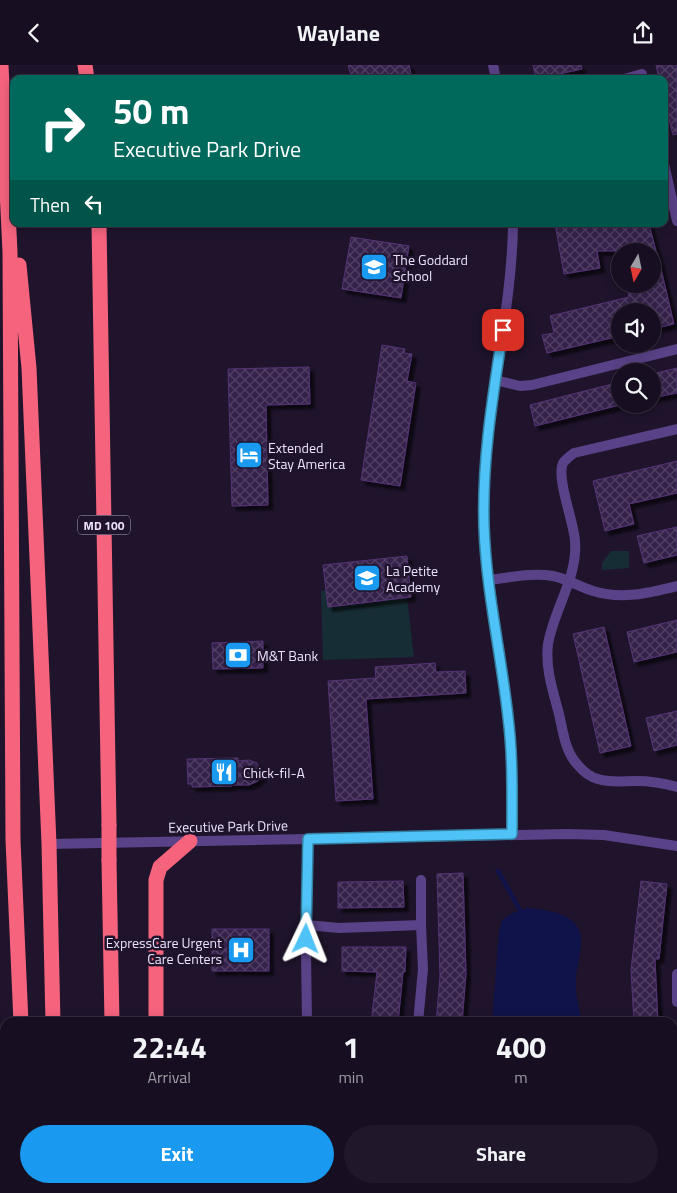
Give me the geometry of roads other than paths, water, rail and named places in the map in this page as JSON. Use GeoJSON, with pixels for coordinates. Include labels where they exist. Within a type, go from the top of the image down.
{"type":"FeatureCollection","features":[{"type":"Feature","properties":{"kind":"highway"},"geometry":{"type":"LineString","coordinates":[[1,65],[10,252],[13,840],[21,1017]]}},
{"type":"Feature","properties":{"kind":"highway"},"geometry":{"type":"LineString","coordinates":[[5,136],[10,179]]}},
{"type":"Feature","properties":{"kind":"highway"},"geometry":{"type":"LineString","coordinates":[[15,227],[29,369],[49,844],[53,1017]]}},
{"type":"Feature","properties":{"kind":"highway","name":"MD 100"},"geometry":{"type":"LineString","coordinates":[[99,227],[112,1017]]}},
{"type":"Feature","properties":{"kind":"highway"},"geometry":{"type":"LineString","coordinates":[[156,1017],[156,880],[160,867],[190,841]]}},
{"type":"Feature","properties":{"kind":"street"},"geometry":{"type":"LineString","coordinates":[[668,182],[677,221]]}},
{"type":"Feature","properties":{"kind":"street"},"geometry":{"type":"LineString","coordinates":[[512,834],[509,725],[488,580],[484,526],[484,486],[488,423],[510,279],[513,227]]}},
{"type":"Feature","properties":{"kind":"street"},"geometry":{"type":"LineString","coordinates":[[495,381],[520,386],[532,385],[677,349]]}},
{"type":"Feature","properties":{"kind":"street"},"geometry":{"type":"LineString","coordinates":[[677,429],[574,453],[563,464],[561,479],[575,541],[575,558],[549,641],[547,657],[548,673],[567,746],[575,762],[586,773],[597,779],[617,782],[659,783],[677,787]]}},
{"type":"Feature","properties":{"kind":"street"},"geometry":{"type":"LineString","coordinates":[[488,580],[537,575],[554,576],[594,591],[616,596],[641,595],[677,586]]}},
{"type":"Feature","properties":{"kind":"street","name":"Executive Park Drive"},"geometry":{"type":"LineString","coordinates":[[49,844],[512,834],[604,835],[677,846]]}},
{"type":"Feature","properties":{"kind":"street"},"geometry":{"type":"LineString","coordinates":[[307,1017],[308,839]]}},
{"type":"Feature","properties":{"kind":"street"},"geometry":{"type":"LineString","coordinates":[[419,1017],[423,969],[421,880]]}},
{"type":"Feature","properties":{"kind":"street"},"geometry":{"type":"LineString","coordinates":[[307,925],[339,928],[421,925]]}},
{"type":"Feature","properties":{"kind":"street"},"geometry":{"type":"LineString","coordinates":[[677,974],[677,1002]]}},
{"type":"Feature","properties":{"kind":"waterway"},"geometry":{"type":"LineString","coordinates":[[498,871],[520,910]]}},
{"type":"Feature","properties":{"kind":"place","name":"The Goddard School"},"geometry":{"type":"Point","coordinates":[374,267]}},
{"type":"Feature","properties":{"kind":"place","name":"Extended Stay America"},"geometry":{"type":"Point","coordinates":[249,455]}},
{"type":"Feature","properties":{"kind":"place","name":"La Petite Academy"},"geometry":{"type":"Point","coordinates":[367,578]}},
{"type":"Feature","properties":{"kind":"place","name":"M&T Bank"},"geometry":{"type":"Point","coordinates":[238,655]}},
{"type":"Feature","properties":{"kind":"place","name":"Chick-fil-A"},"geometry":{"type":"Point","coordinates":[224,772]}},
{"type":"Feature","properties":{"kind":"place","name":"ExpressCare Urgent Care Centers"},"geometry":{"type":"Point","coordinates":[241,950]}}]}
